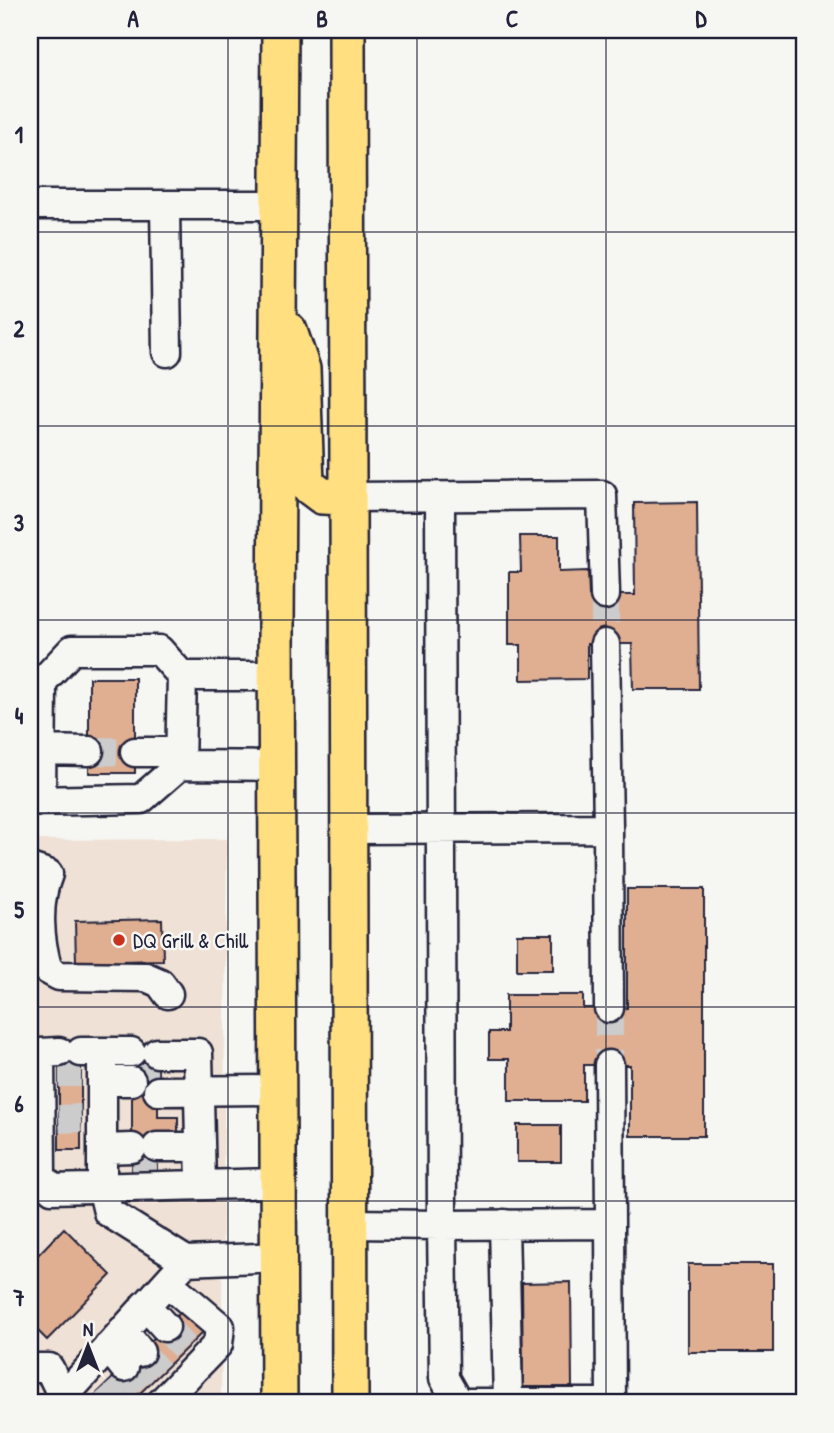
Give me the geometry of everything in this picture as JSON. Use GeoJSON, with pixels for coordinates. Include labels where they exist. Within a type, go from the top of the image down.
{"type":"FeatureCollection","features":[{"type":"Feature","properties":{"kind":"main road"},"geometry":{"type":"LineString","coordinates":[[279,1403],[276,676],[280,30]]}},
{"type":"Feature","properties":{"kind":"main road"},"geometry":{"type":"LineString","coordinates":[[347,30],[349,1403]]}},
{"type":"Feature","properties":{"kind":"main road"},"geometry":{"type":"LineString","coordinates":[[278,297],[302,369],[306,484],[322,496],[348,497]]}},
{"type":"Feature","properties":{"kind":"lane"},"geometry":{"type":"LineString","coordinates":[[30,205],[279,205]]}},
{"type":"Feature","properties":{"kind":"lane"},"geometry":{"type":"LineString","coordinates":[[165,205],[167,352]]}},
{"type":"Feature","properties":{"kind":"lane"},"geometry":{"type":"LineString","coordinates":[[348,497],[602,495],[605,595]]}},
{"type":"Feature","properties":{"kind":"lane"},"geometry":{"type":"LineString","coordinates":[[440,496],[444,1378],[458,1403],[611,1403],[609,1065]]}},
{"type":"Feature","properties":{"kind":"lane"},"geometry":{"type":"LineString","coordinates":[[606,644],[609,1008]]}},
{"type":"Feature","properties":{"kind":"lane"},"geometry":{"type":"LineString","coordinates":[[72,650],[159,650],[181,676],[180,758],[141,799],[35,801],[41,750],[42,682],[72,650]]}},
{"type":"Feature","properties":{"kind":"lane"},"geometry":{"type":"LineString","coordinates":[[181,676],[276,676]]}},
{"type":"Feature","properties":{"kind":"lane"},"geometry":{"type":"LineString","coordinates":[[41,750],[89,751]]}},
{"type":"Feature","properties":{"kind":"lane"},"geometry":{"type":"LineString","coordinates":[[135,752],[277,766]]}},
{"type":"Feature","properties":{"kind":"lane"},"geometry":{"type":"LineString","coordinates":[[349,828],[608,828]]}},
{"type":"Feature","properties":{"kind":"lane"},"geometry":{"type":"LineString","coordinates":[[39,871],[43,955],[48,970],[59,975],[146,977],[160,983],[168,994]]}},
{"type":"Feature","properties":{"kind":"lane"},"geometry":{"type":"LineString","coordinates":[[79,1105],[52,1189],[35,1176],[79,1105],[144,1073],[198,1053],[201,1166]]}},
{"type":"Feature","properties":{"kind":"lane"},"geometry":{"type":"LineString","coordinates":[[144,1073],[278,1090]]}},
{"type":"Feature","properties":{"kind":"lane"},"geometry":{"type":"LineString","coordinates":[[79,1105],[201,1166]]}},
{"type":"Feature","properties":{"kind":"lane"},"geometry":{"type":"LineString","coordinates":[[79,1105],[145,1158],[278,1182]]}},
{"type":"Feature","properties":{"kind":"lane"},"geometry":{"type":"LineString","coordinates":[[79,1105],[108,1212],[186,1261],[279,1257]]}},
{"type":"Feature","properties":{"kind":"lane"},"geometry":{"type":"LineString","coordinates":[[349,1224],[610,1224]]}},
{"type":"Feature","properties":{"kind":"lane"},"geometry":{"type":"LineString","coordinates":[[504,1224],[508,1403]]}},
{"type":"Feature","properties":{"kind":"lane"},"geometry":{"type":"LineString","coordinates":[[30,1368],[49,1368],[63,1401],[115,1358],[145,1305],[186,1261]]}},
{"type":"Feature","properties":{"kind":"lane"},"geometry":{"type":"LineString","coordinates":[[159,1392],[192,1357],[218,1344],[220,1326],[167,1282]]}},
{"type":"Feature","properties":{"kind":"lane"},"geometry":{"type":"LineString","coordinates":[[145,1305],[165,1327]]}},
{"type":"Feature","properties":{"kind":"shaded area"},"geometry":{"type":"Polygon","coordinates":[[[227,839],[221,1403],[30,1403],[30,840],[227,839]]]}},
{"type":"Feature","properties":{"kind":"building"},"geometry":{"type":"Polygon","coordinates":[[[697,502],[699,689],[633,689],[632,644],[587,644],[587,679],[521,680],[521,645],[509,645],[509,572],[521,572],[520,536],[559,536],[559,572],[588,571],[589,595],[635,595],[634,503],[697,502]]]}},
{"type":"Feature","properties":{"kind":"building"},"geometry":{"type":"Polygon","coordinates":[[[89,678],[135,678],[135,773],[89,773],[89,678]]]}},
{"type":"Feature","properties":{"kind":"building"},"geometry":{"type":"Polygon","coordinates":[[[627,889],[704,889],[704,1136],[630,1136],[630,1065],[584,1065],[584,1101],[509,1101],[509,1059],[489,1059],[489,1032],[506,1032],[506,995],[583,995],[583,1008],[627,1008],[627,889]]]}},
{"type":"Feature","properties":{"kind":"building","name":"DQ Grill & Chill"},"geometry":{"type":"Polygon","coordinates":[[[162,919],[163,960],[123,961],[123,969],[105,969],[105,961],[76,962],[75,921],[162,919]]]}},
{"type":"Feature","properties":{"kind":"building"},"geometry":{"type":"Polygon","coordinates":[[[517,934],[553,934],[553,970],[517,970],[517,934]]]}},
{"type":"Feature","properties":{"kind":"building"},"geometry":{"type":"Polygon","coordinates":[[[132,1043],[158,1043],[158,1117],[178,1117],[178,1139],[157,1139],[157,1176],[132,1176],[132,1043]]]}},
{"type":"Feature","properties":{"kind":"building"},"geometry":{"type":"Polygon","coordinates":[[[59,1045],[81,1045],[81,1150],[59,1150],[59,1045]]]}},
{"type":"Feature","properties":{"kind":"building"},"geometry":{"type":"Polygon","coordinates":[[[517,1125],[561,1125],[561,1162],[517,1162],[517,1125]]]}},
{"type":"Feature","properties":{"kind":"building"},"geometry":{"type":"Polygon","coordinates":[[[64,1228],[111,1275],[47,1340],[30,1323],[30,1263],[64,1228]]]}},
{"type":"Feature","properties":{"kind":"building"},"geometry":{"type":"Polygon","coordinates":[[[688,1264],[773,1264],[773,1352],[688,1352],[688,1264]]]}},
{"type":"Feature","properties":{"kind":"building"},"geometry":{"type":"Polygon","coordinates":[[[571,1282],[572,1387],[523,1387],[522,1283],[571,1282]]]}},
{"type":"Feature","properties":{"kind":"building"},"geometry":{"type":"Polygon","coordinates":[[[185,1308],[206,1329],[130,1403],[87,1403],[185,1308]]]}},
{"type":"Feature","properties":{"kind":"tunnel"},"geometry":{"type":"LineString","coordinates":[[605,595],[605,644]]}},
{"type":"Feature","properties":{"kind":"tunnel"},"geometry":{"type":"LineString","coordinates":[[89,751],[135,752]]}},
{"type":"Feature","properties":{"kind":"tunnel"},"geometry":{"type":"LineString","coordinates":[[609,1008],[609,1065]]}},
{"type":"Feature","properties":{"kind":"tunnel"},"geometry":{"type":"LineString","coordinates":[[132,1068],[157,1067]]}},
{"type":"Feature","properties":{"kind":"tunnel"},"geometry":{"type":"LineString","coordinates":[[59,1073],[81,1073]]}},
{"type":"Feature","properties":{"kind":"tunnel"},"geometry":{"type":"LineString","coordinates":[[59,1119],[81,1118]]}},
{"type":"Feature","properties":{"kind":"tunnel"},"geometry":{"type":"LineString","coordinates":[[132,1169],[157,1168]]}},
{"type":"Feature","properties":{"kind":"tunnel"},"geometry":{"type":"LineString","coordinates":[[165,1327],[186,1349]]}},
{"type":"Feature","properties":{"kind":"tunnel"},"geometry":{"type":"LineString","coordinates":[[140,1352],[160,1374]]}},
{"type":"Feature","properties":{"kind":"tunnel"},"geometry":{"type":"LineString","coordinates":[[124,1367],[144,1390]]}},
{"type":"Feature","properties":{"kind":"tunnel"},"geometry":{"type":"LineString","coordinates":[[104,1387],[118,1403]]}},
{"type":"Feature","properties":{"kind":"place","name":"DQ Grill & Chill"},"geometry":{"type":"Point","coordinates":[119,940]}}]}
